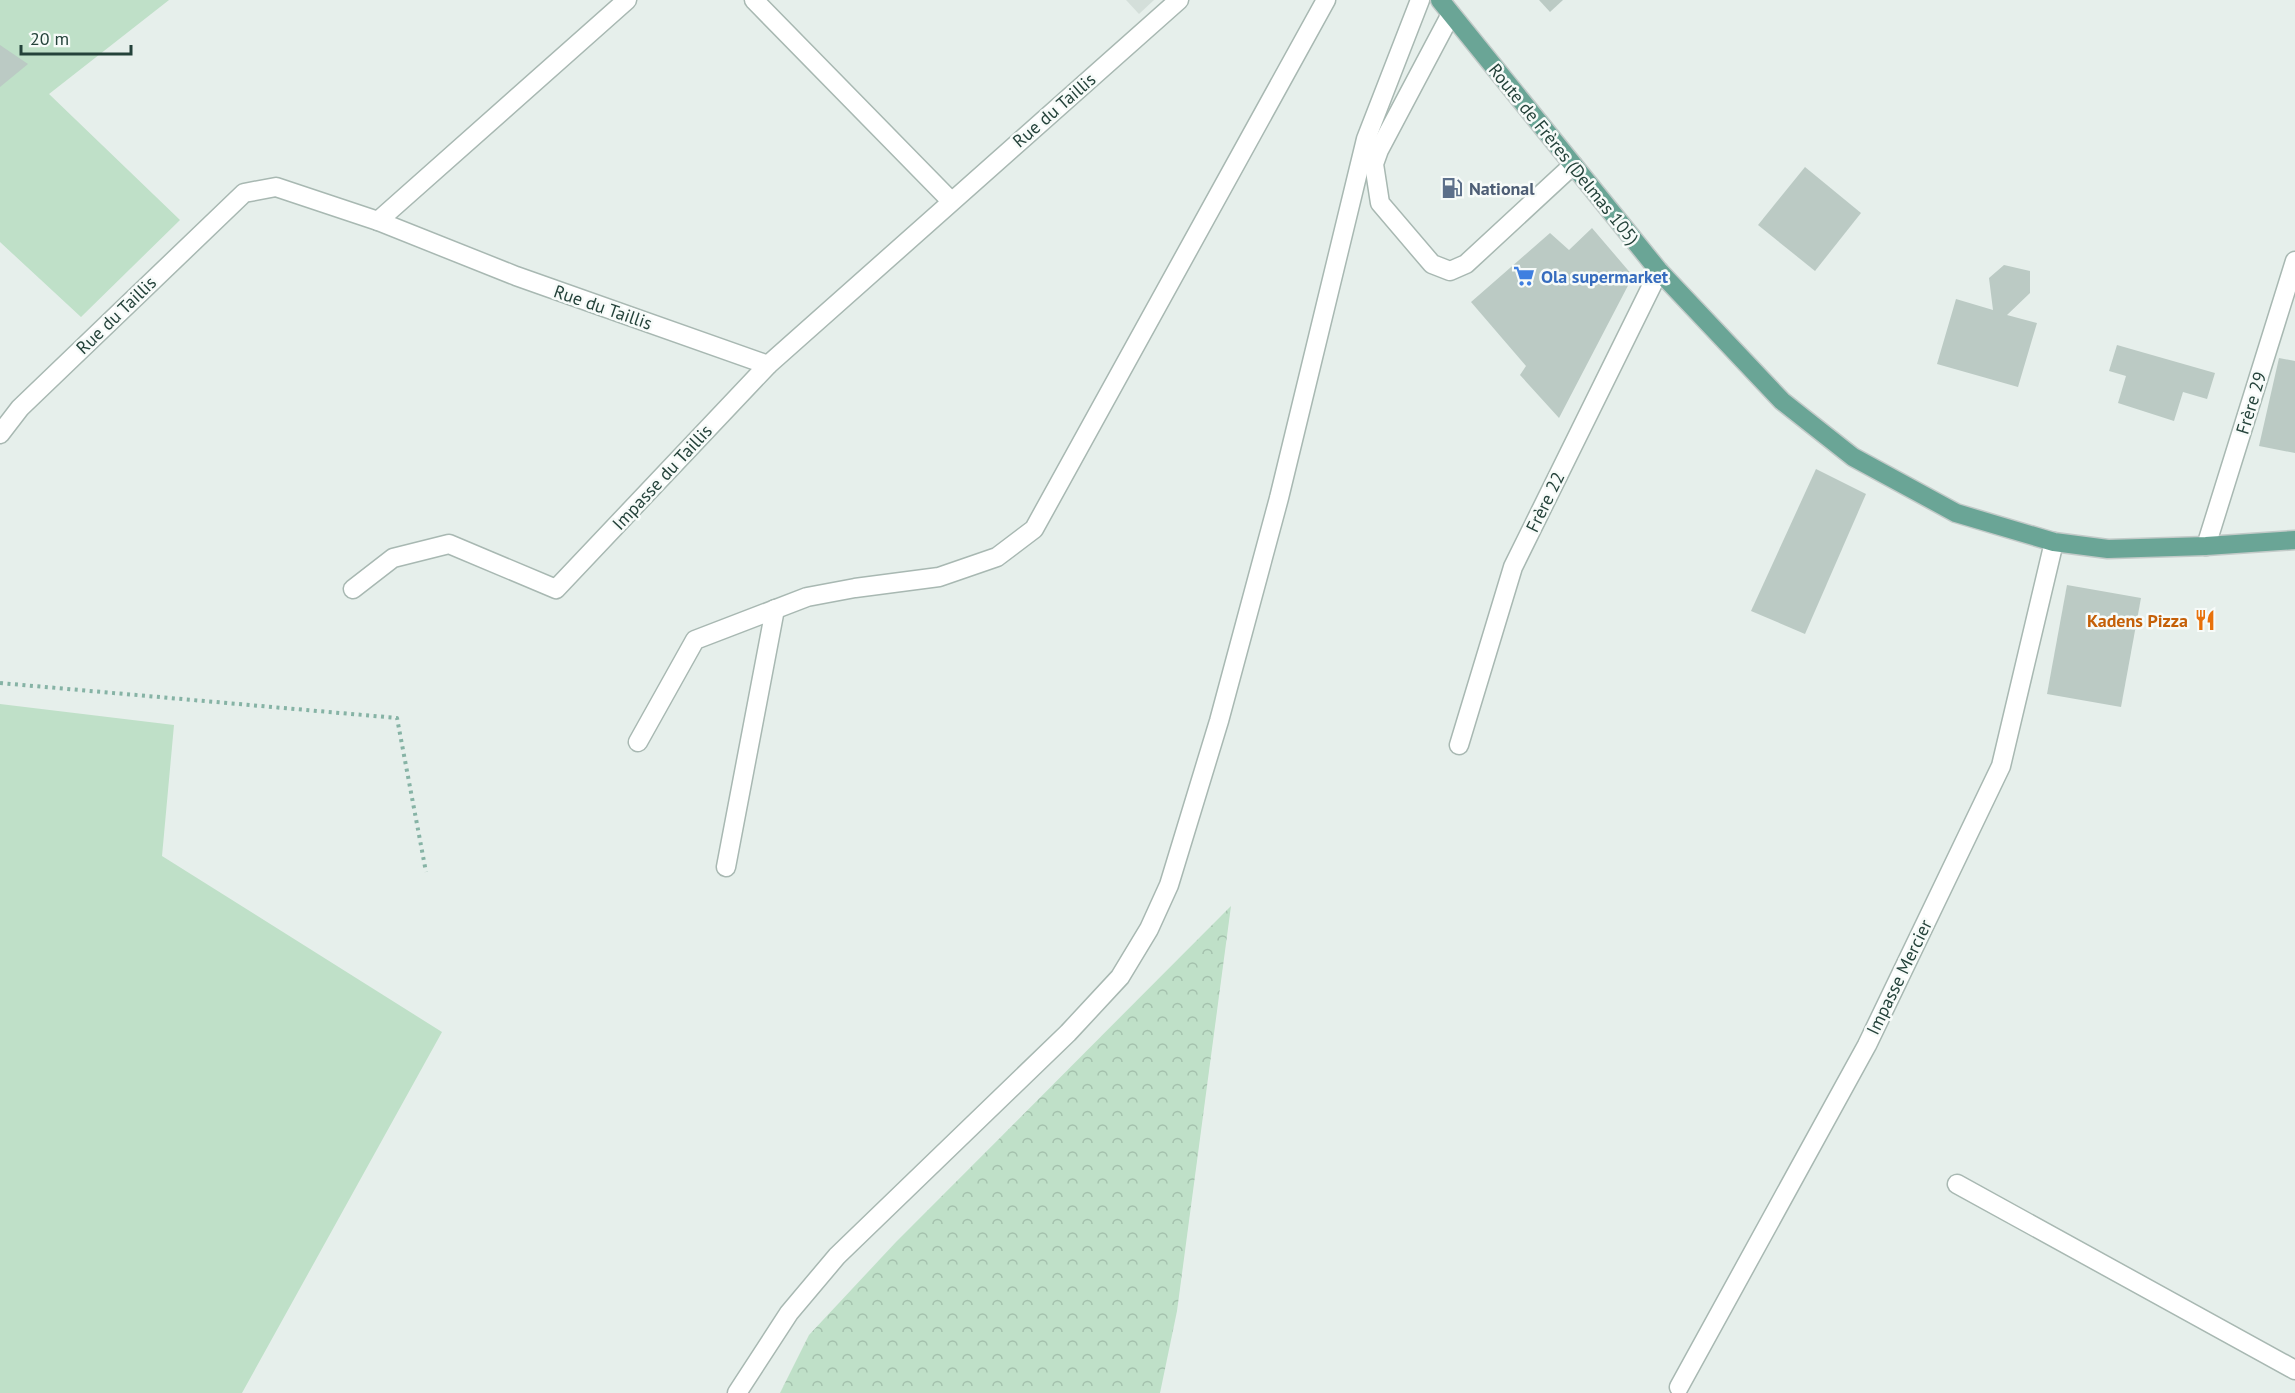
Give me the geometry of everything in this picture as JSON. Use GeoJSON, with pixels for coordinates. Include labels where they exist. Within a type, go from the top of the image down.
{"type":"FeatureCollection","features":[{"type":"Feature","properties":{"kind":"main road","name":"Route de Frères (Delmas 105)"},"geometry":{"type":"LineString","coordinates":[[1446,7],[1659,271],[1782,401],[1853,457],[1956,513],[2054,542],[2108,549],[2295,540]]}},
{"type":"Feature","properties":{"kind":"street"},"geometry":{"type":"LineString","coordinates":[[378,221],[627,0]]}},
{"type":"Feature","properties":{"kind":"street"},"geometry":{"type":"LineString","coordinates":[[754,0],[951,201]]}},
{"type":"Feature","properties":{"kind":"street","name":"Rue du Taillis"},"geometry":{"type":"LineString","coordinates":[[0,434],[20,408],[244,193],[276,187],[378,221],[516,276],[768,365],[1179,0]]}},
{"type":"Feature","properties":{"kind":"street"},"geometry":{"type":"LineString","coordinates":[[638,741],[695,640],[807,597],[939,577],[997,557],[1034,529],[1326,0]]}},
{"type":"Feature","properties":{"kind":"street"},"geometry":{"type":"LineString","coordinates":[[737,1393],[789,1313],[837,1256],[1068,1033],[1120,977],[1149,929],[1169,885],[1219,721],[1279,498],[1366,139],[1420,0]]}},
{"type":"Feature","properties":{"kind":"street"},"geometry":{"type":"LineString","coordinates":[[1446,7],[1374,164],[1380,203],[1432,264],[1449,271],[1466,264],[1573,165]]}},
{"type":"Feature","properties":{"kind":"street","name":"Frère 29"},"geometry":{"type":"LineString","coordinates":[[2206,546],[2295,261]]}},
{"type":"Feature","properties":{"kind":"street","name":"Frère 22"},"geometry":{"type":"LineString","coordinates":[[1459,745],[1513,567],[1659,271]]}},
{"type":"Feature","properties":{"kind":"street","name":"Impasse du Taillis"},"geometry":{"type":"LineString","coordinates":[[353,589],[393,558],[449,544],[556,589],[768,365]]}},
{"type":"Feature","properties":{"kind":"street","name":"Impasse Mercier"},"geometry":{"type":"LineString","coordinates":[[1679,1387],[1867,1045],[2001,766],[2054,542]]}},
{"type":"Feature","properties":{"kind":"street"},"geometry":{"type":"LineString","coordinates":[[726,867],[775,609]]}},
{"type":"Feature","properties":{"kind":"street"},"geometry":{"type":"LineString","coordinates":[[1958,1184],[2295,1370]]}},
{"type":"Feature","properties":{"kind":"path"},"geometry":{"type":"LineString","coordinates":[[0,683],[397,718],[426,873]]}},
{"type":"Feature","properties":{"kind":"shaded area"},"geometry":{"type":"Polygon","coordinates":[[[1126,0],[1154,0],[1139,14],[1126,0]]]}},
{"type":"Feature","properties":{"kind":"green space"},"geometry":{"type":"Polygon","coordinates":[[[0,0],[169,0],[49,94],[180,220],[81,317],[0,242],[0,0]]]}},
{"type":"Feature","properties":{"kind":"green space"},"geometry":{"type":"Polygon","coordinates":[[[0,704],[174,725],[162,856],[442,1032],[242,1393],[0,1393],[0,704]]]}},
{"type":"Feature","properties":{"kind":"green space"},"geometry":{"type":"Polygon","coordinates":[[[1231,906],[1177,1311],[1160,1393],[780,1393],[809,1335],[896,1242],[1231,906]]]}},
{"type":"Feature","properties":{"kind":"building"},"geometry":{"type":"Polygon","coordinates":[[[1539,0],[1563,0],[1550,12],[1539,0]]]}},
{"type":"Feature","properties":{"kind":"building"},"geometry":{"type":"Polygon","coordinates":[[[0,45],[28,64],[0,87],[0,45]]]}},
{"type":"Feature","properties":{"kind":"building"},"geometry":{"type":"Polygon","coordinates":[[[1805,167],[1861,213],[1815,271],[1758,225],[1805,167]]]}},
{"type":"Feature","properties":{"kind":"building"},"geometry":{"type":"Polygon","coordinates":[[[1592,228],[1633,276],[1559,418],[1520,375],[1526,366],[1471,302],[1550,233],[1569,250],[1592,228]]]}},
{"type":"Feature","properties":{"kind":"building"},"geometry":{"type":"Polygon","coordinates":[[[2004,265],[2030,271],[2030,293],[2007,315],[2037,323],[2018,387],[1937,364],[1956,299],[1993,310],[1989,278],[2004,265]]]}},
{"type":"Feature","properties":{"kind":"building"},"geometry":{"type":"Polygon","coordinates":[[[2117,345],[2215,373],[2207,399],[2183,392],[2174,421],[2118,403],[2126,376],[2109,371],[2117,345]]]}},
{"type":"Feature","properties":{"kind":"building"},"geometry":{"type":"Polygon","coordinates":[[[2279,358],[2295,361],[2295,453],[2259,446],[2279,358]]]}},
{"type":"Feature","properties":{"kind":"building"},"geometry":{"type":"Polygon","coordinates":[[[1816,469],[1866,494],[1805,634],[1751,611],[1816,469]]]}},
{"type":"Feature","properties":{"kind":"building"},"geometry":{"type":"Polygon","coordinates":[[[2067,585],[2141,598],[2121,707],[2047,694],[2067,585]]]}},
{"type":"Feature","properties":{"kind":"place","name":"National"},"geometry":{"type":"Point","coordinates":[1452,188]}},
{"type":"Feature","properties":{"kind":"place","name":"Ola supermarket"},"geometry":{"type":"Point","coordinates":[1524,276]}},
{"type":"Feature","properties":{"kind":"place","name":"Kadens Pizza"},"geometry":{"type":"Point","coordinates":[2205,620]}}]}
